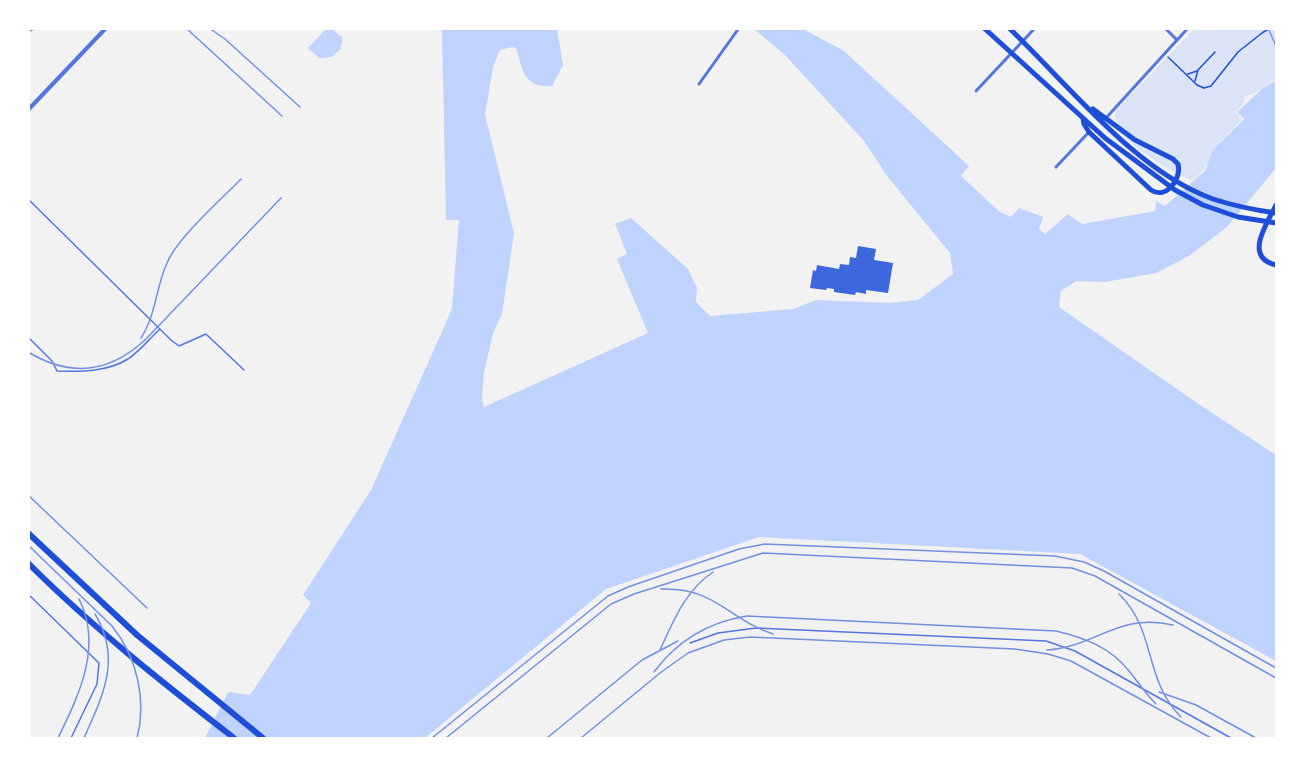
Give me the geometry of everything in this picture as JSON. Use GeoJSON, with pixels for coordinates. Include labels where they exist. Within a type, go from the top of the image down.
{"type":"FeatureCollection","features":[{"type":"Feature","properties":{"kind":"highway"},"geometry":{"type":"LineString","coordinates":[[28,533],[137,635],[263,738]]}},
{"type":"Feature","properties":{"kind":"highway"},"geometry":{"type":"LineString","coordinates":[[30,565],[136,661],[234,738]]}},
{"type":"Feature","properties":{"kind":"main road"},"geometry":{"type":"LineString","coordinates":[[984,28],[1127,156],[1175,190],[1203,205],[1239,217],[1276,223]]}},
{"type":"Feature","properties":{"kind":"main road"},"geometry":{"type":"LineString","coordinates":[[1009,28],[1132,149],[1158,168],[1185,186],[1212,199],[1246,209],[1276,213]]}},
{"type":"Feature","properties":{"kind":"main road"},"geometry":{"type":"LineString","coordinates":[[1079,99],[1135,140],[1173,159],[1178,164],[1179,174],[1168,190],[1164,193],[1156,193],[1151,190],[1089,132],[1083,118]]}},
{"type":"Feature","properties":{"kind":"main road"},"geometry":{"type":"LineString","coordinates":[[1276,205],[1258,245],[1264,259],[1276,265]]}},
{"type":"Feature","properties":{"kind":"street"},"geometry":{"type":"LineString","coordinates":[[28,110],[106,28]]}},
{"type":"Feature","properties":{"kind":"street"},"geometry":{"type":"LineString","coordinates":[[976,91],[1035,28]]}},
{"type":"Feature","properties":{"kind":"street"},"geometry":{"type":"LineString","coordinates":[[1165,28],[1177,40]]}},
{"type":"Feature","properties":{"kind":"street"},"geometry":{"type":"LineString","coordinates":[[1106,118],[1188,28]]}},
{"type":"Feature","properties":{"kind":"street"},"geometry":{"type":"LineString","coordinates":[[699,84],[710,72],[725,46],[739,29]]}},
{"type":"Feature","properties":{"kind":"street"},"geometry":{"type":"LineString","coordinates":[[1056,167],[1089,132]]}},
{"type":"Feature","properties":{"kind":"lane"},"geometry":{"type":"LineString","coordinates":[[28,199],[179,346],[206,334],[244,370]]}},
{"type":"Feature","properties":{"kind":"lane"},"geometry":{"type":"LineString","coordinates":[[28,338],[52,361],[57,371],[74,371],[102,369],[128,359],[160,329]]}},
{"type":"Feature","properties":{"kind":"lane"},"geometry":{"type":"LineString","coordinates":[[28,594],[99,663],[97,684],[71,738]]}},
{"type":"Feature","properties":{"kind":"lane"},"geometry":{"type":"LineString","coordinates":[[690,643],[718,633],[756,627],[1046,641],[1075,651],[1231,738]]}},
{"type":"Feature","properties":{"kind":"path"},"geometry":{"type":"LineString","coordinates":[[1165,54],[1197,85],[1204,88],[1211,86],[1238,52],[1270,28]]}},
{"type":"Feature","properties":{"kind":"path"},"geometry":{"type":"LineString","coordinates":[[1186,74],[1192,74],[1198,70],[1215,52]]}},
{"type":"Feature","properties":{"kind":"path"},"geometry":{"type":"LineString","coordinates":[[1197,85],[1195,78],[1198,70]]}},
{"type":"Feature","properties":{"kind":"shaded area"},"geometry":{"type":"Polygon","coordinates":[[[1194,29],[1276,29],[1276,78],[1255,93],[1245,96],[1243,104],[1236,112],[1242,119],[1212,151],[1208,165],[1193,181],[1142,152],[1120,131],[1116,120],[1117,109],[1194,29]]]}},
{"type":"Feature","properties":{"kind":"water"},"geometry":{"type":"Polygon","coordinates":[[[326,29],[332,29],[342,37],[342,44],[332,57],[319,58],[308,48],[326,29]]]}},
{"type":"Feature","properties":{"kind":"water"},"geometry":{"type":"Polygon","coordinates":[[[442,29],[557,29],[563,65],[552,86],[543,86],[530,81],[523,71],[516,48],[500,50],[493,67],[485,115],[514,233],[502,314],[493,333],[484,373],[482,397],[484,407],[648,333],[617,259],[627,254],[615,224],[631,218],[688,269],[697,288],[696,302],[710,316],[793,309],[816,300],[890,303],[918,300],[953,274],[950,253],[887,176],[864,141],[784,54],[754,29],[803,29],[844,51],[969,166],[961,176],[1000,212],[1011,217],[1019,208],[1043,217],[1039,229],[1045,234],[1068,214],[1082,224],[1155,211],[1156,201],[1165,206],[1206,170],[1212,151],[1244,119],[1237,112],[1263,88],[1276,80],[1276,168],[1227,227],[1189,256],[1156,273],[1105,282],[1076,281],[1061,291],[1059,307],[1276,455],[1276,661],[1080,554],[759,537],[606,589],[425,738],[205,738],[227,694],[229,692],[250,695],[311,603],[303,595],[371,490],[452,308],[459,220],[446,220],[442,29]]]}},
{"type":"Feature","properties":{"kind":"building"},"geometry":{"type":"Polygon","coordinates":[[[858,246],[876,249],[874,260],[893,263],[888,293],[866,290],[866,294],[856,292],[855,295],[834,292],[834,289],[810,288],[813,270],[816,271],[817,265],[839,269],[840,264],[849,265],[850,257],[856,258],[858,246]]]}},
{"type":"Feature","properties":{"kind":"railway"},"geometry":{"type":"LineString","coordinates":[[28,32],[36,28]]}},
{"type":"Feature","properties":{"kind":"railway"},"geometry":{"type":"LineString","coordinates":[[186,28],[282,116]]}},
{"type":"Feature","properties":{"kind":"railway"},"geometry":{"type":"LineString","coordinates":[[209,28],[225,39],[300,107]]}},
{"type":"Feature","properties":{"kind":"railway"},"geometry":{"type":"LineString","coordinates":[[1268,28],[1276,46]]}},
{"type":"Feature","properties":{"kind":"railway"},"geometry":{"type":"LineString","coordinates":[[141,338],[150,320],[163,272],[173,253],[201,219],[241,179]]}},
{"type":"Feature","properties":{"kind":"railway"},"geometry":{"type":"LineString","coordinates":[[28,352],[60,366],[75,368],[90,368],[118,359],[146,339],[281,198]]}},
{"type":"Feature","properties":{"kind":"railway"},"geometry":{"type":"LineString","coordinates":[[28,495],[147,608]]}},
{"type":"Feature","properties":{"kind":"railway"},"geometry":{"type":"LineString","coordinates":[[432,738],[608,596],[739,549],[765,544],[1055,556],[1084,562],[1276,668]]}},
{"type":"Feature","properties":{"kind":"railway"},"geometry":{"type":"LineString","coordinates":[[28,545],[112,626],[121,638],[138,679],[141,709],[137,738]]}},
{"type":"Feature","properties":{"kind":"railway"},"geometry":{"type":"LineString","coordinates":[[446,738],[611,604],[634,594],[763,553],[1072,568],[1095,576],[1276,678]]}},
{"type":"Feature","properties":{"kind":"railway"},"geometry":{"type":"LineString","coordinates":[[660,650],[688,597],[713,572]]}},
{"type":"Feature","properties":{"kind":"railway"},"geometry":{"type":"LineString","coordinates":[[661,589],[695,593],[708,598],[757,628],[773,634]]}},
{"type":"Feature","properties":{"kind":"railway"},"geometry":{"type":"LineString","coordinates":[[1119,594],[1131,608],[1139,623],[1161,687],[1181,717]]}},
{"type":"Feature","properties":{"kind":"railway"},"geometry":{"type":"LineString","coordinates":[[58,738],[80,688],[88,652],[89,634],[79,599]]}},
{"type":"Feature","properties":{"kind":"railway"},"geometry":{"type":"LineString","coordinates":[[84,738],[98,707],[107,677],[107,646],[103,630],[95,614]]}},
{"type":"Feature","properties":{"kind":"railway"},"geometry":{"type":"LineString","coordinates":[[654,672],[673,651],[695,635],[720,623],[747,616],[1056,631],[1087,640],[1114,656],[1156,704]]}},
{"type":"Feature","properties":{"kind":"railway"},"geometry":{"type":"LineString","coordinates":[[1047,650],[1064,648],[1122,626],[1137,623],[1154,622],[1173,625]]}},
{"type":"Feature","properties":{"kind":"railway"},"geometry":{"type":"LineString","coordinates":[[581,738],[688,653],[724,640],[750,637],[1015,649],[1048,654],[1071,661],[1211,738]]}},
{"type":"Feature","properties":{"kind":"railway"},"geometry":{"type":"LineString","coordinates":[[547,738],[642,660],[678,641]]}},
{"type":"Feature","properties":{"kind":"railway"},"geometry":{"type":"LineString","coordinates":[[1159,692],[1196,705],[1256,738]]}}]}
